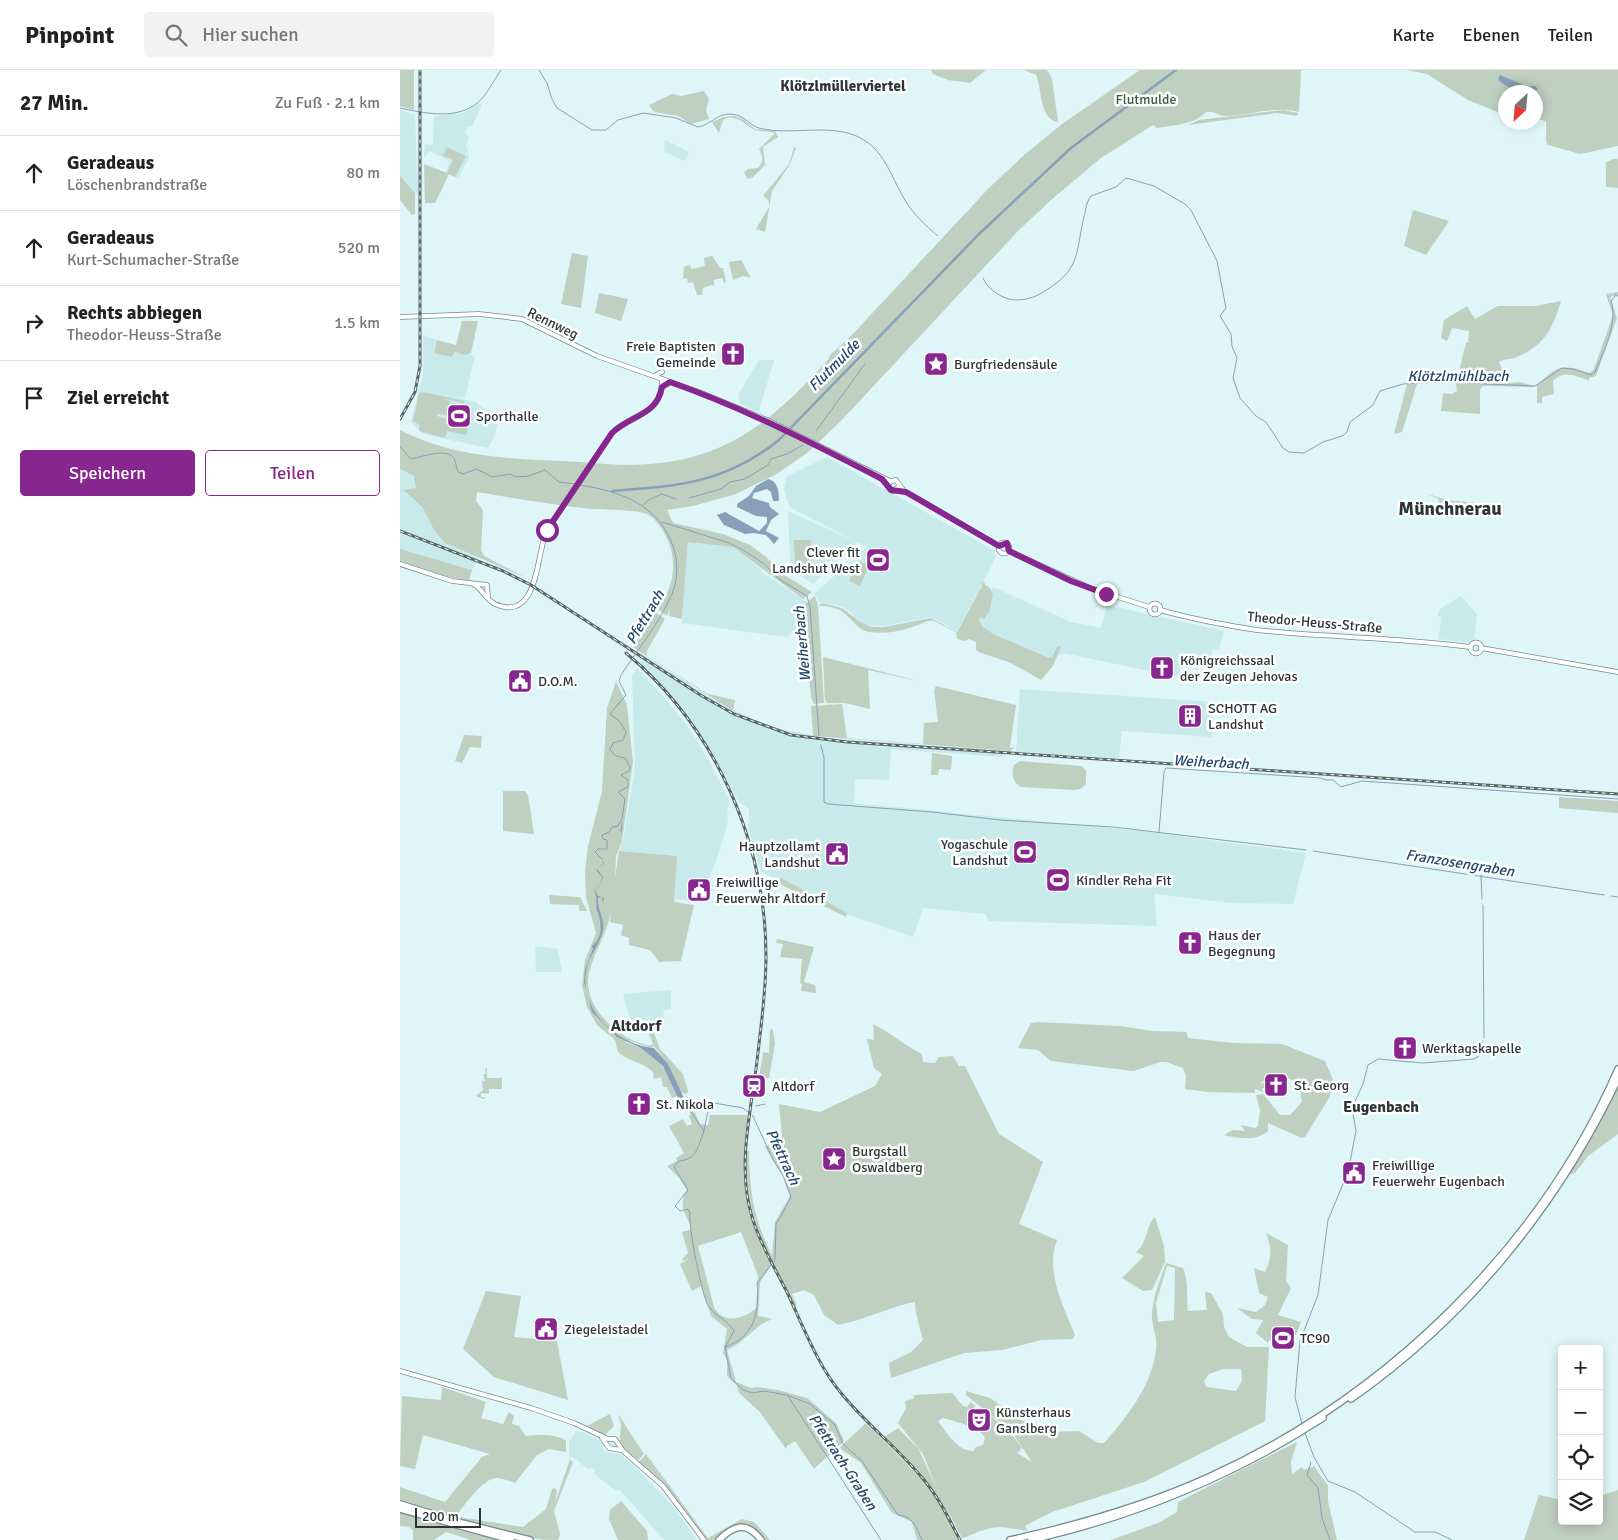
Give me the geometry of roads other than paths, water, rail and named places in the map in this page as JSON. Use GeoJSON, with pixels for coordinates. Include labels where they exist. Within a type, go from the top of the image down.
{"type":"FeatureCollection","features":[{"type":"Feature","properties":{"kind":"highway"},"geometry":{"type":"LineString","coordinates":[[1322,1417],[1412,1346],[1460,1300],[1498,1258],[1531,1216],[1566,1166],[1618,1069]]}},
{"type":"Feature","properties":{"kind":"highway"},"geometry":{"type":"LineString","coordinates":[[1032,1540],[1115,1517],[1168,1499],[1219,1477],[1322,1417],[1384,1375],[1463,1303],[1526,1230],[1566,1173],[1595,1125],[1618,1078]]}},
{"type":"Feature","properties":{"kind":"highway"},"geometry":{"type":"LineString","coordinates":[[1010,1540],[1055,1530],[1138,1505],[1209,1477],[1275,1446]]}},
{"type":"Feature","properties":{"kind":"highway"},"geometry":{"type":"LineString","coordinates":[[400,1504],[462,1524],[530,1540]]}},
{"type":"Feature","properties":{"kind":"highway"},"geometry":{"type":"LineString","coordinates":[[400,1509],[511,1540]]}},
{"type":"Feature","properties":{"kind":"highway"},"geometry":{"type":"LineString","coordinates":[[718,1540],[734,1529],[741,1527],[751,1529],[759,1539]]}},
{"type":"Feature","properties":{"kind":"main road","name":"Rennweg"},"geometry":{"type":"LineString","coordinates":[[400,317],[479,314],[517,318],[594,355],[662,379]]}},
{"type":"Feature","properties":{"kind":"main road"},"geometry":{"type":"LineString","coordinates":[[654,376],[662,372]]}},
{"type":"Feature","properties":{"kind":"main road"},"geometry":{"type":"LineString","coordinates":[[473,584],[484,592],[489,600],[505,606],[518,604],[526,597],[538,573],[544,537],[563,506],[592,461],[618,428],[651,409],[659,397],[662,379]]}},
{"type":"Feature","properties":{"kind":"main road","name":"Theodor-Heuss-Straße"},"geometry":{"type":"LineString","coordinates":[[662,379],[768,420],[882,479],[889,483],[891,490],[897,488],[906,492],[999,546],[1001,553],[1005,554],[1009,551]]}},
{"type":"Feature","properties":{"kind":"main road"},"geometry":{"type":"LineString","coordinates":[[662,387],[670,382]]}},
{"type":"Feature","properties":{"kind":"main road","name":"Theodor-Heuss-Straße"},"geometry":{"type":"LineString","coordinates":[[889,483],[896,480],[897,488]]}},
{"type":"Feature","properties":{"kind":"main road","name":"Theodor-Heuss-Straße"},"geometry":{"type":"LineString","coordinates":[[999,546],[1007,543],[1009,551]]}},
{"type":"Feature","properties":{"kind":"main road","name":"Theodor-Heuss-Straße"},"geometry":{"type":"LineString","coordinates":[[1009,551],[1090,588],[1149,607],[1153,614],[1160,610],[1216,624],[1259,630],[1421,641],[1470,647]]}},
{"type":"Feature","properties":{"kind":"main road"},"geometry":{"type":"LineString","coordinates":[[400,564],[452,580],[487,585]]}},
{"type":"Feature","properties":{"kind":"main road"},"geometry":{"type":"LineString","coordinates":[[487,585],[489,600]]}},
{"type":"Feature","properties":{"kind":"main road"},"geometry":{"type":"LineString","coordinates":[[484,592],[487,585]]}},
{"type":"Feature","properties":{"kind":"main road","name":"Theodor-Heuss-Straße"},"geometry":{"type":"LineString","coordinates":[[1149,607],[1156,603],[1160,610]]}},
{"type":"Feature","properties":{"kind":"main road"},"geometry":{"type":"LineString","coordinates":[[1481,648],[1475,653],[1470,647],[1476,642],[1481,648],[1618,672]]}},
{"type":"Feature","properties":{"kind":"main road"},"geometry":{"type":"LineString","coordinates":[[400,1371],[554,1415],[607,1440],[615,1439],[616,1446]]}},
{"type":"Feature","properties":{"kind":"main road"},"geometry":{"type":"LineString","coordinates":[[607,1440],[608,1447],[616,1446],[623,1451],[662,1486],[704,1540]]}},
{"type":"Feature","properties":{"kind":"waterway","name":"Klötzlmühlbach"},"geometry":{"type":"LineString","coordinates":[[400,108],[439,114],[449,114],[468,109],[483,97],[501,70]]}},
{"type":"Feature","properties":{"kind":"waterway","name":"Klötzlmühlbach"},"geometry":{"type":"LineString","coordinates":[[539,70],[547,83],[557,108],[592,130],[606,130],[618,120],[643,113],[676,118],[698,127],[725,114],[734,114],[759,128],[789,131],[820,130],[850,134],[864,140],[876,150],[908,205],[938,236]]}},
{"type":"Feature","properties":{"kind":"waterway","name":"Flutmulde"},"geometry":{"type":"LineString","coordinates":[[612,491],[658,487],[700,480],[739,466],[759,455],[779,440],[979,234],[1071,148],[1176,70]]}},
{"type":"Feature","properties":{"kind":"waterway","name":"Klötzlmühlbach"},"geometry":{"type":"LineString","coordinates":[[983,278],[993,291],[1009,299],[1023,300],[1041,293],[1057,283],[1072,266],[1076,257],[1087,204],[1091,196],[1116,187],[1126,178],[1154,186],[1185,204],[1191,210],[1217,261],[1226,308],[1220,316],[1231,334],[1232,346],[1237,358],[1233,378],[1240,398],[1256,416],[1266,422],[1283,448],[1289,452],[1304,453],[1323,442],[1342,436],[1347,432],[1350,422],[1373,405],[1380,391],[1403,384],[1439,382],[1535,386],[1562,368],[1574,369],[1591,375],[1595,372],[1609,337],[1613,319],[1611,301],[1616,295],[1618,296]]}},
{"type":"Feature","properties":{"kind":"waterway"},"geometry":{"type":"LineString","coordinates":[[816,431],[865,364]]}},
{"type":"Feature","properties":{"kind":"waterway"},"geometry":{"type":"LineString","coordinates":[[689,498],[721,489],[730,482],[745,479],[768,465],[771,459],[787,454],[803,445]]}},
{"type":"Feature","properties":{"kind":"waterway","name":"Pfettrach"},"geometry":{"type":"LineString","coordinates":[[400,447],[411,459],[432,454],[448,454],[454,459],[458,472],[463,474],[476,469],[493,477],[510,474],[517,477],[528,476],[545,470],[559,482],[575,484]]}},
{"type":"Feature","properties":{"kind":"waterway","name":"Pfettrach"},"geometry":{"type":"LineString","coordinates":[[579,485],[610,491],[624,496],[649,511],[668,534],[674,549],[677,566],[672,594],[655,625],[621,675],[619,681],[626,695],[610,714],[619,721],[626,732],[623,740],[613,743],[610,750],[616,756],[625,758],[630,767],[629,771],[621,775],[628,780],[628,787],[618,792],[625,799],[622,819],[618,826],[612,827],[609,832],[602,835],[603,839],[607,840],[607,849],[598,849],[595,852],[602,859]]}},
{"type":"Feature","properties":{"kind":"waterway"},"geometry":{"type":"LineString","coordinates":[[643,505],[650,499],[662,494],[676,499]]}},
{"type":"Feature","properties":{"kind":"waterway","name":"Weiherbach"},"geometry":{"type":"LineString","coordinates":[[662,522],[729,543],[743,550],[763,563],[779,579],[807,596],[810,607],[819,736]]}},
{"type":"Feature","properties":{"kind":"waterway","name":"Weiherbach"},"geometry":{"type":"LineString","coordinates":[[821,745],[824,758],[824,802],[828,804],[932,812],[1000,820],[1113,827],[1306,850]]}},
{"type":"Feature","properties":{"kind":"waterway","name":"Weiherbach"},"geometry":{"type":"LineString","coordinates":[[1159,832],[1164,772],[1166,768],[1321,778],[1333,780],[1341,787],[1362,781],[1618,799]]}},
{"type":"Feature","properties":{"kind":"waterway","name":"Pfettrach"},"geometry":{"type":"LineString","coordinates":[[621,832],[622,823]]}},
{"type":"Feature","properties":{"kind":"waterway","name":"Franzosengraben"},"geometry":{"type":"LineString","coordinates":[[1313,851],[1604,895]]}},
{"type":"Feature","properties":{"kind":"waterway"},"geometry":{"type":"LineString","coordinates":[[1481,875],[1482,899]]}},
{"type":"Feature","properties":{"kind":"waterway","name":"Franzosengraben"},"geometry":{"type":"LineString","coordinates":[[1611,896],[1618,897]]}},
{"type":"Feature","properties":{"kind":"waterway"},"geometry":{"type":"LineString","coordinates":[[1483,905],[1484,1038]]}},
{"type":"Feature","properties":{"kind":"waterway"},"geometry":{"type":"LineString","coordinates":[[1302,1424],[1295,1397],[1300,1341],[1318,1295],[1328,1220],[1348,1172],[1356,1131],[1352,1108],[1363,1084],[1368,1065],[1378,1059],[1423,1063],[1474,1059],[1479,1056],[1483,1041]]}},
{"type":"Feature","properties":{"kind":"waterway","name":"Pfettrach"},"geometry":{"type":"LineString","coordinates":[[688,1102],[705,1102]]}},
{"type":"Feature","properties":{"kind":"waterway","name":"Pfettrach"},"geometry":{"type":"LineString","coordinates":[[708,1102],[743,1108],[753,1116],[773,1160],[783,1175],[791,1197],[776,1224],[775,1260],[757,1283],[756,1314],[753,1322],[743,1337],[725,1347],[731,1378],[743,1390],[752,1393],[764,1391],[787,1395],[810,1404],[835,1425],[843,1444],[862,1461],[898,1515],[911,1520],[922,1540]]}},
{"type":"Feature","properties":{"kind":"waterway","name":"Pfettrach"},"geometry":{"type":"LineString","coordinates":[[704,1130],[710,1102]]}},
{"type":"Feature","properties":{"kind":"waterway"},"geometry":{"type":"LineString","coordinates":[[756,1106],[765,1104]]}},
{"type":"Feature","properties":{"kind":"waterway","name":"Pfettrach"},"geometry":{"type":"LineString","coordinates":[[689,1109],[704,1131],[693,1155],[690,1158],[679,1161],[674,1167],[688,1190],[675,1206],[680,1211],[688,1209],[690,1213],[693,1246],[706,1301],[709,1307],[729,1324],[734,1331],[725,1347]]}},
{"type":"Feature","properties":{"kind":"waterway","name":"Pfettrach-Graben"},"geometry":{"type":"LineString","coordinates":[[788,1396],[881,1540]]}},
{"type":"Feature","properties":{"kind":"waterway"},"geometry":{"type":"LineString","coordinates":[[1305,1433],[1314,1457],[1328,1481],[1355,1492],[1415,1532],[1435,1532],[1452,1540]]}},
{"type":"Feature","properties":{"kind":"waterway"},"geometry":{"type":"LineString","coordinates":[[1311,1462],[1307,1475],[1318,1488],[1322,1518],[1330,1540]]}},
{"type":"Feature","properties":{"kind":"railway"},"geometry":{"type":"LineString","coordinates":[[400,419],[415,392],[420,366],[420,70]]}},
{"type":"Feature","properties":{"kind":"railway"},"geometry":{"type":"LineString","coordinates":[[400,531],[503,571],[531,585],[702,696],[734,714],[791,735],[847,742],[1618,794]]}},
{"type":"Feature","properties":{"kind":"railway"},"geometry":{"type":"LineString","coordinates":[[626,653],[658,683],[685,716],[709,751],[729,790],[745,830],[757,871],[764,914],[766,970],[762,1022],[746,1140],[745,1161],[748,1201],[756,1229],[768,1257],[825,1370],[851,1404],[924,1480],[939,1501],[960,1540]]}},
{"type":"Feature","properties":{"kind":"place","name":"Freie Baptisten Gemeinde"},"geometry":{"type":"Point","coordinates":[733,354]}},
{"type":"Feature","properties":{"kind":"place","name":"Burgfriedensäule"},"geometry":{"type":"Point","coordinates":[936,364]}},
{"type":"Feature","properties":{"kind":"place","name":"Sporthalle"},"geometry":{"type":"Point","coordinates":[459,416]}},
{"type":"Feature","properties":{"kind":"place","name":"Clever fit Landshut West"},"geometry":{"type":"Point","coordinates":[878,560]}},
{"type":"Feature","properties":{"kind":"place","name":"Königreichssaal der Zeugen Jehovas"},"geometry":{"type":"Point","coordinates":[1162,668]}},
{"type":"Feature","properties":{"kind":"place","name":"D.O.M."},"geometry":{"type":"Point","coordinates":[520,681]}},
{"type":"Feature","properties":{"kind":"place","name":"SCHOTT AG Landshut"},"geometry":{"type":"Point","coordinates":[1190,716]}},
{"type":"Feature","properties":{"kind":"place","name":"Yogaschule Landshut"},"geometry":{"type":"Point","coordinates":[1025,852]}},
{"type":"Feature","properties":{"kind":"place","name":"Hauptzollamt Landshut"},"geometry":{"type":"Point","coordinates":[837,854]}},
{"type":"Feature","properties":{"kind":"place","name":"Kindler Reha Fit"},"geometry":{"type":"Point","coordinates":[1058,880]}},
{"type":"Feature","properties":{"kind":"place","name":"Freiwillige Feuerwehr Altdorf"},"geometry":{"type":"Point","coordinates":[699,890]}},
{"type":"Feature","properties":{"kind":"place","name":"Haus der Begegnung"},"geometry":{"type":"Point","coordinates":[1190,943]}},
{"type":"Feature","properties":{"kind":"place","name":"Werktagskapelle"},"geometry":{"type":"Point","coordinates":[1405,1048]}},
{"type":"Feature","properties":{"kind":"place","name":"St. Georg"},"geometry":{"type":"Point","coordinates":[1276,1085]}},
{"type":"Feature","properties":{"kind":"place","name":"Altdorf"},"geometry":{"type":"Point","coordinates":[754,1086]}},
{"type":"Feature","properties":{"kind":"place","name":"St. Nikola"},"geometry":{"type":"Point","coordinates":[639,1104]}},
{"type":"Feature","properties":{"kind":"place","name":"Burgstall Oswaldberg"},"geometry":{"type":"Point","coordinates":[834,1159]}},
{"type":"Feature","properties":{"kind":"place","name":"Freiwillige Feuerwehr Eugenbach"},"geometry":{"type":"Point","coordinates":[1354,1173]}},
{"type":"Feature","properties":{"kind":"place","name":"Ziegeleistadel"},"geometry":{"type":"Point","coordinates":[546,1329]}},
{"type":"Feature","properties":{"kind":"place","name":"TC90"},"geometry":{"type":"Point","coordinates":[1283,1338]}},
{"type":"Feature","properties":{"kind":"place","name":"Künsterhaus Ganslberg"},"geometry":{"type":"Point","coordinates":[979,1420]}},
{"type":"Feature","properties":{"kind":"district","name":"Klötzlmüllerviertel"},"geometry":{"type":"Point","coordinates":[843,86]}},
{"type":"Feature","properties":{"kind":"district","name":"Münchnerau"},"geometry":{"type":"Point","coordinates":[1450,508]}},
{"type":"Feature","properties":{"kind":"district","name":"Altdorf"},"geometry":{"type":"Point","coordinates":[636,1025]}},
{"type":"Feature","properties":{"kind":"district","name":"Eugenbach"},"geometry":{"type":"Point","coordinates":[1381,1106]}}]}
